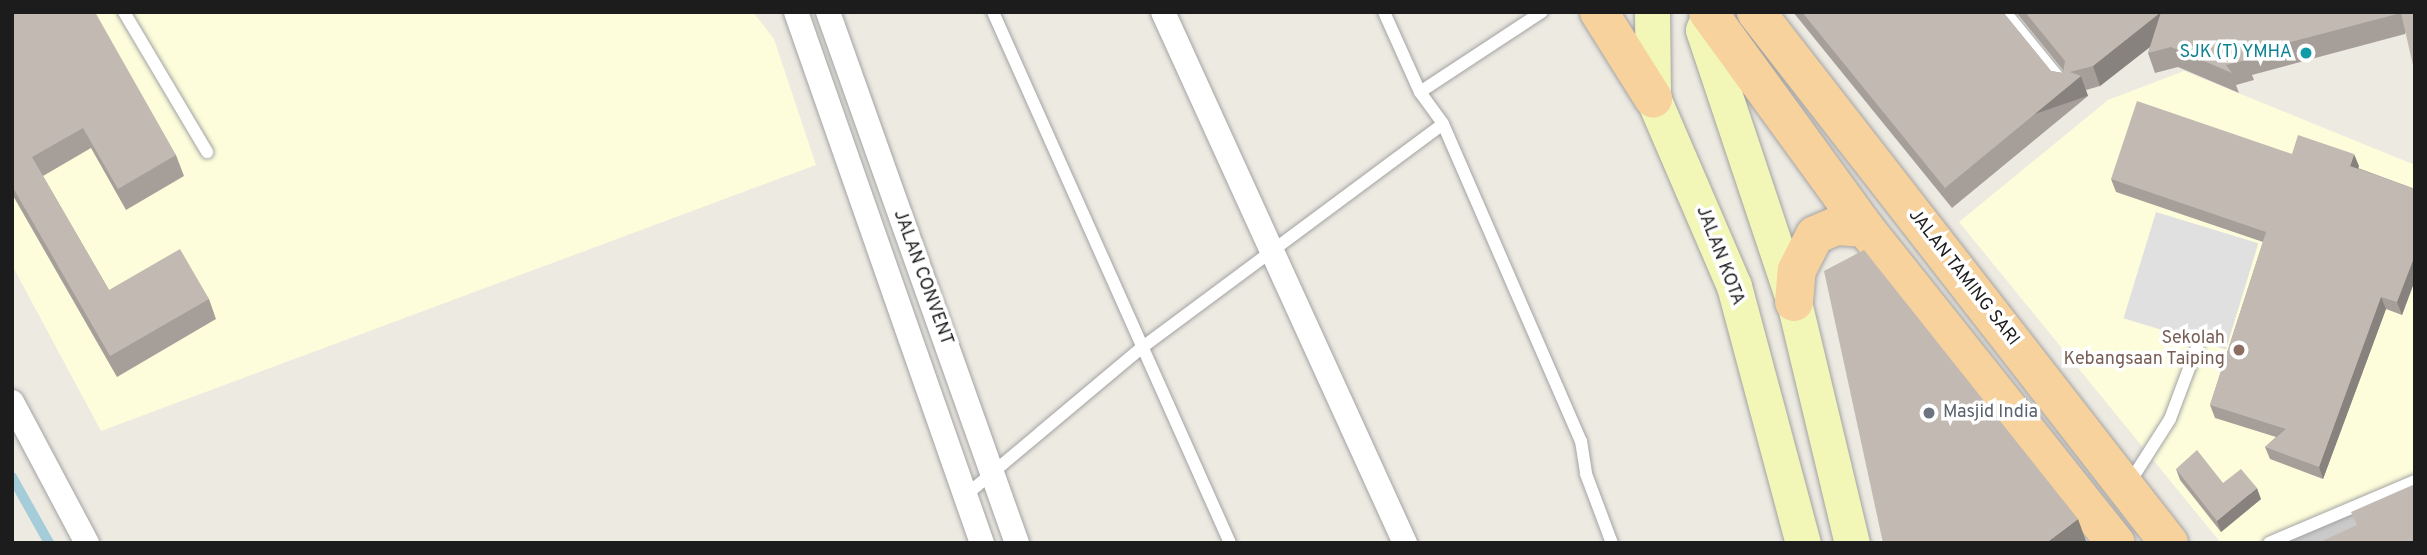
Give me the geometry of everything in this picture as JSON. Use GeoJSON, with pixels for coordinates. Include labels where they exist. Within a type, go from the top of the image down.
{"type":"FeatureCollection","features":[{"type":"Feature","properties":{"kind":"main road"},"geometry":{"type":"LineString","coordinates":[[1598,12],[1653,98]]}},
{"type":"Feature","properties":{"kind":"main road","name":"JALAN KOTA"},"geometry":{"type":"LineString","coordinates":[[1651,12],[1653,98],[1734,286],[1803,543]]}},
{"type":"Feature","properties":{"kind":"main road","name":"JALAN TAMING SARI"},"geometry":{"type":"LineString","coordinates":[[1756,12],[2169,543]]}},
{"type":"Feature","properties":{"kind":"main road"},"geometry":{"type":"LineString","coordinates":[[1709,13],[1865,228],[2116,543]]}},
{"type":"Feature","properties":{"kind":"main road"},"geometry":{"type":"LineString","coordinates":[[1709,13],[1703,30],[1716,76],[1794,302],[1852,543]]}},
{"type":"Feature","properties":{"kind":"main road"},"geometry":{"type":"LineString","coordinates":[[1794,302],[1797,270],[1815,235],[1836,226],[1865,228]]}},
{"type":"Feature","properties":{"kind":"street","name":"JALAN CONVENT"},"geometry":{"type":"LineString","coordinates":[[796,12],[982,543]]}},
{"type":"Feature","properties":{"kind":"street","name":"JALAN CONVENT"},"geometry":{"type":"LineString","coordinates":[[828,12],[1017,543]]}},
{"type":"Feature","properties":{"kind":"street"},"geometry":{"type":"LineString","coordinates":[[1163,12],[1405,543]]}},
{"type":"Feature","properties":{"kind":"street"},"geometry":{"type":"LineString","coordinates":[[12,402],[87,543]]}},
{"type":"Feature","properties":{"kind":"lane"},"geometry":{"type":"LineString","coordinates":[[124,12],[207,152]]}},
{"type":"Feature","properties":{"kind":"lane"},"geometry":{"type":"LineString","coordinates":[[993,12],[1140,349],[1230,543]]}},
{"type":"Feature","properties":{"kind":"lane"},"geometry":{"type":"LineString","coordinates":[[1384,12],[1420,92],[1443,124],[1581,441],[1586,474],[1612,543]]}},
{"type":"Feature","properties":{"kind":"lane"},"geometry":{"type":"LineString","coordinates":[[1420,92],[1542,12]]}},
{"type":"Feature","properties":{"kind":"lane"},"geometry":{"type":"LineString","coordinates":[[2005,12],[2065,86]]}},
{"type":"Feature","properties":{"kind":"lane"},"geometry":{"type":"LineString","coordinates":[[966,495],[1140,349],[1271,249],[1443,124]]}},
{"type":"Feature","properties":{"kind":"lane"},"geometry":{"type":"LineString","coordinates":[[2126,488],[2170,419],[2199,342]]}},
{"type":"Feature","properties":{"kind":"lane"},"geometry":{"type":"LineString","coordinates":[[2269,543],[2415,481]]}},
{"type":"Feature","properties":{"kind":"shaded area"},"geometry":{"type":"Polygon","coordinates":[[[12,12],[753,12],[774,39],[816,165],[101,431],[12,265],[12,12]]]}},
{"type":"Feature","properties":{"kind":"shaded area","name":"Sekolah Kebangsaan Taiping"},"geometry":{"type":"Polygon","coordinates":[[[2184,71],[2415,165],[2415,478],[2269,543],[2221,543],[1959,222],[2108,100],[2184,71]]]}},
{"type":"Feature","properties":{"kind":"shaded area"},"geometry":{"type":"Polygon","coordinates":[[[2156,212],[2258,243],[2226,349],[2124,318],[2156,212]]]}},
{"type":"Feature","properties":{"kind":"shaded area"},"geometry":{"type":"Polygon","coordinates":[[[2415,485],[2415,543],[2283,543],[2415,485]]]}},
{"type":"Feature","properties":{"kind":"building"},"geometry":{"type":"Polygon","coordinates":[[[12,12],[95,12],[176,155],[118,189],[83,128],[32,157],[109,290],[180,249],[209,299],[110,356],[12,186],[12,12]]]}},
{"type":"Feature","properties":{"kind":"building"},"geometry":{"type":"Polygon","coordinates":[[[1802,12],[2003,12],[2051,71],[2063,73],[2065,61],[2025,12],[2161,12],[2093,66],[2070,72],[2081,76],[1945,188],[1802,12]]]}},
{"type":"Feature","properties":{"kind":"building"},"geometry":{"type":"Polygon","coordinates":[[[2161,12],[2415,12],[2415,74],[2401,13],[2245,54],[2246,60],[2226,65],[2232,73],[2171,47],[2148,53],[2161,12]]]}},
{"type":"Feature","properties":{"kind":"building"},"geometry":{"type":"Polygon","coordinates":[[[2137,101],[2292,154],[2298,135],[2354,154],[2350,166],[2415,189],[2415,255],[2397,302],[2381,297],[2319,467],[2265,447],[2286,429],[2210,405],[2266,232],[2111,179],[2137,101]]]}},
{"type":"Feature","properties":{"kind":"building","name":"Masjid India"},"geometry":{"type":"Polygon","coordinates":[[[1864,250],[2078,519],[2046,543],[1883,543],[1824,271],[1864,250]]]}},
{"type":"Feature","properties":{"kind":"building"},"geometry":{"type":"Polygon","coordinates":[[[2197,450],[2223,483],[2241,469],[2257,488],[2217,521],[2176,469],[2197,450]]]}},
{"type":"Feature","properties":{"kind":"building"},"geometry":{"type":"Polygon","coordinates":[[[2415,484],[2415,543],[2318,543],[2357,525],[2351,512],[2415,484]]]}},
{"type":"Feature","properties":{"kind":"waterway"},"geometry":{"type":"LineString","coordinates":[[12,477],[49,543]]}},
{"type":"Feature","properties":{"kind":"place","name":"SJK (T) YMHA"},"geometry":{"type":"Point","coordinates":[2306,53]}},
{"type":"Feature","properties":{"kind":"place","name":"Sekolah Kebangsaan Taiping"},"geometry":{"type":"Point","coordinates":[2239,350]}},
{"type":"Feature","properties":{"kind":"place","name":"Masjid India"},"geometry":{"type":"Point","coordinates":[1929,413]}}]}
